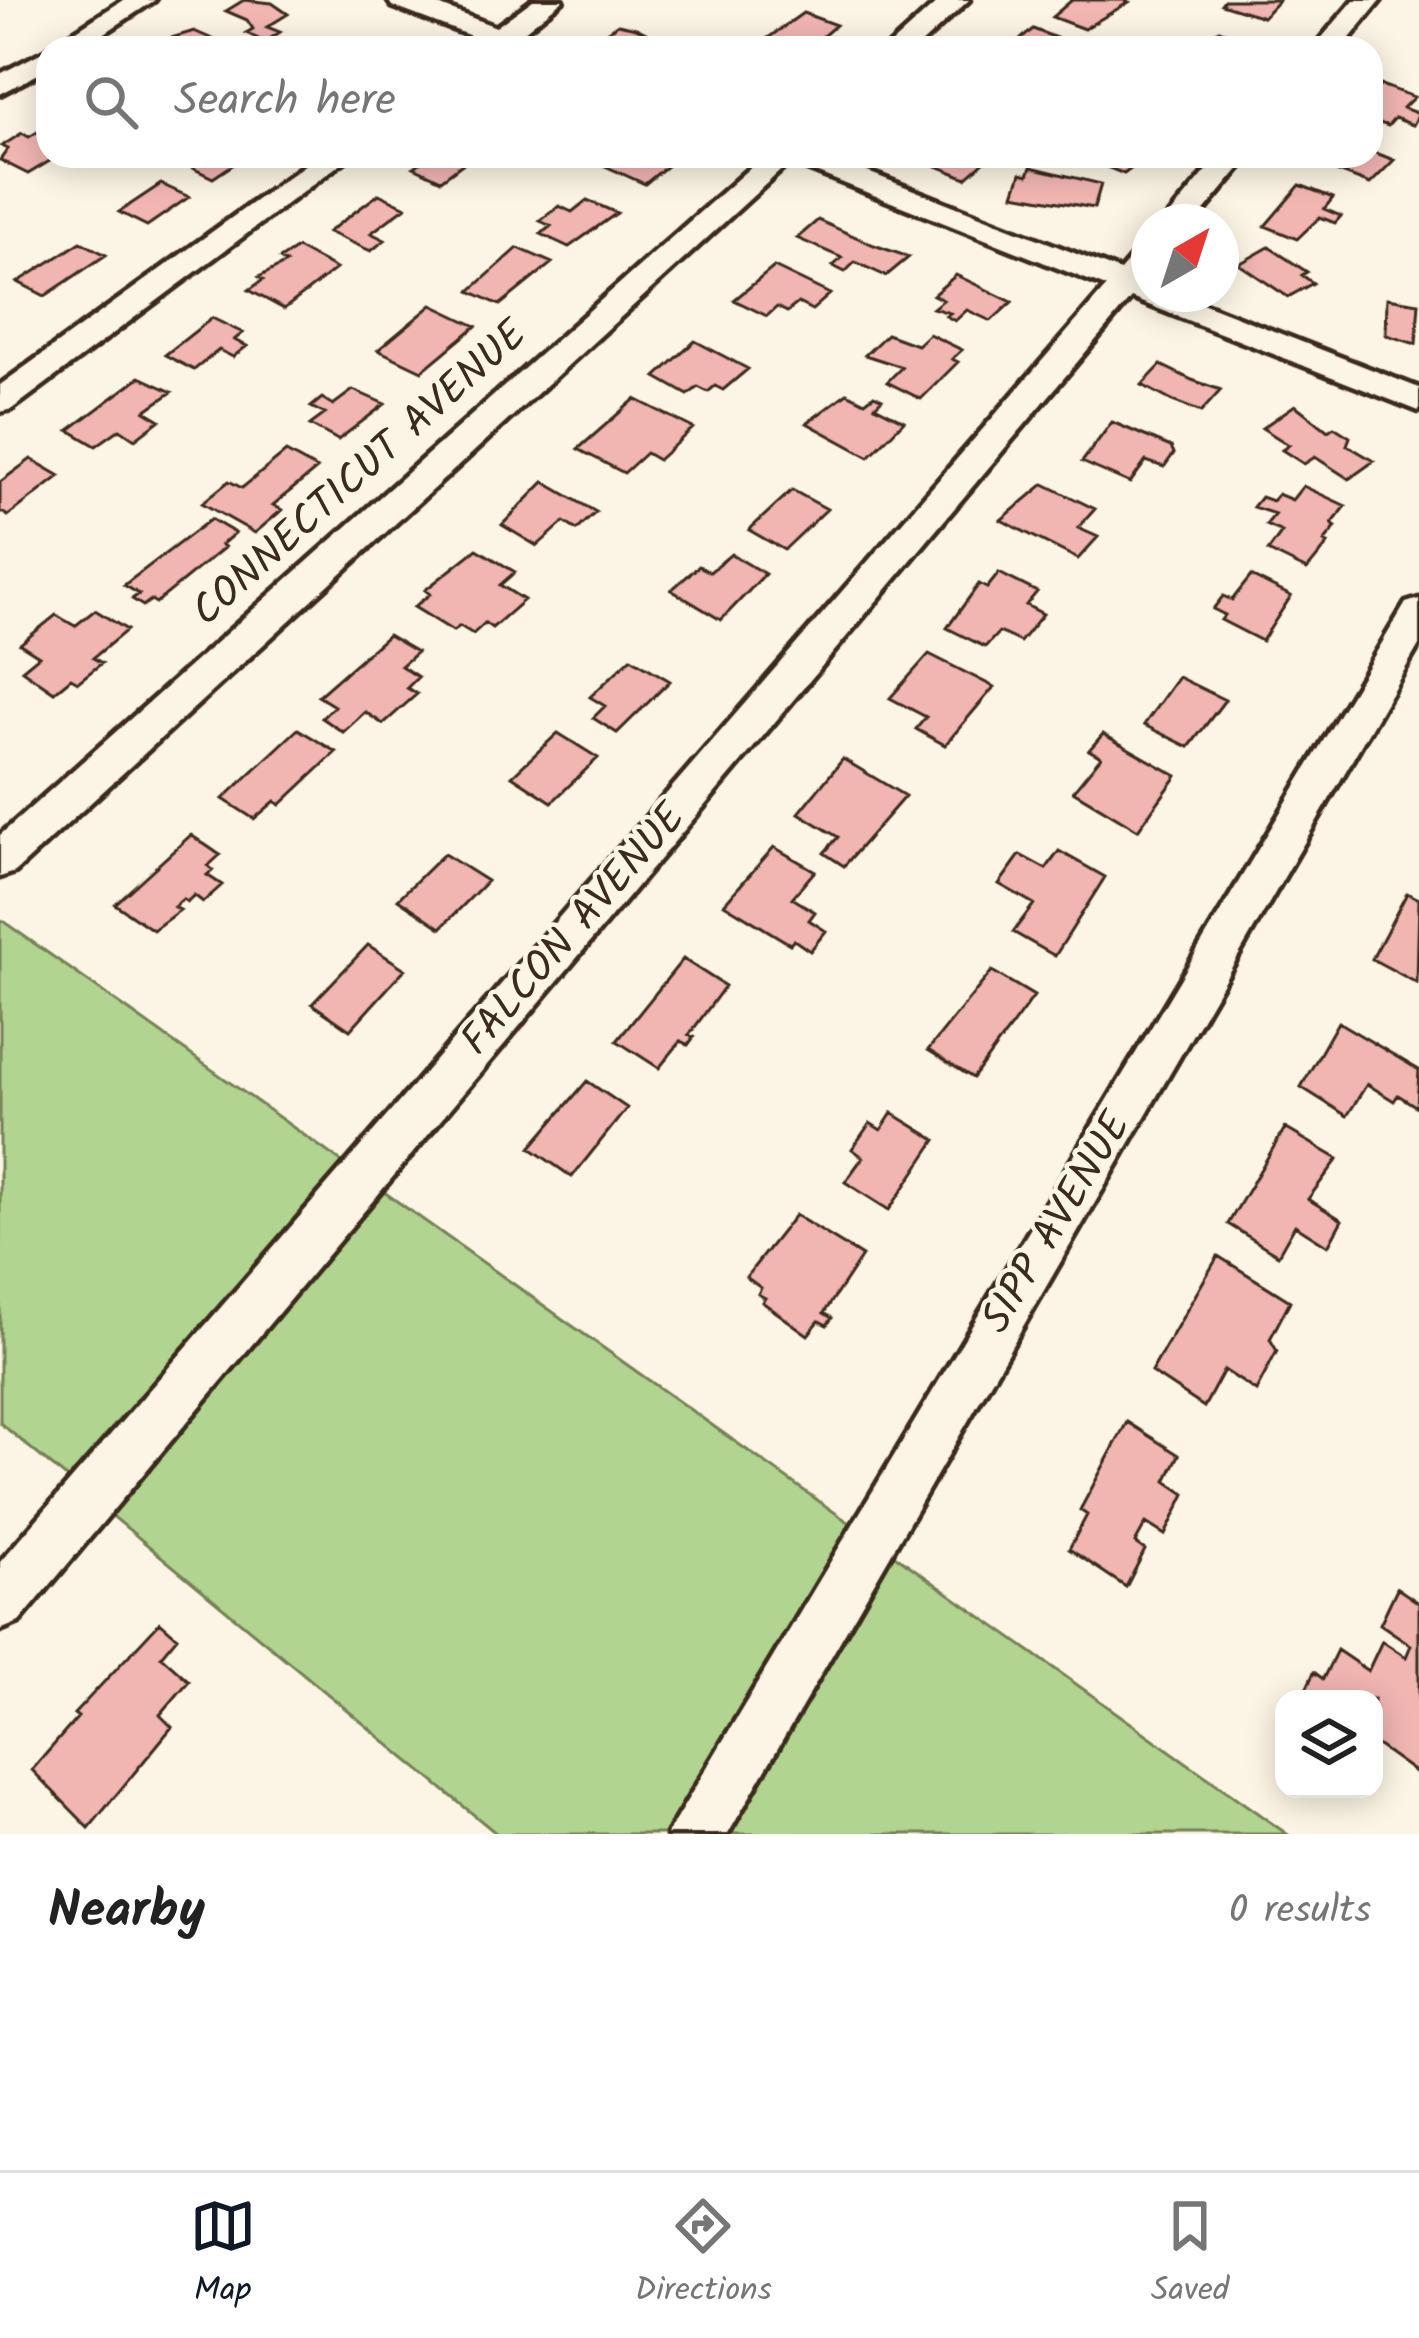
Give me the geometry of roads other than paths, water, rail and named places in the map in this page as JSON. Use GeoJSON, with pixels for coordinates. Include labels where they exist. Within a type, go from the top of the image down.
{"type":"FeatureCollection","features":[{"type":"Feature","properties":{"kind":"street"},"geometry":{"type":"LineString","coordinates":[[83,36],[142,0]]}},
{"type":"Feature","properties":{"kind":"street"},"geometry":{"type":"LineString","coordinates":[[401,0],[476,36]]}},
{"type":"Feature","properties":{"kind":"street"},"geometry":{"type":"LineString","coordinates":[[501,36],[550,0]]}},
{"type":"Feature","properties":{"kind":"street"},"geometry":{"type":"LineString","coordinates":[[916,36],[956,0]]}},
{"type":"Feature","properties":{"kind":"street"},"geometry":{"type":"LineString","coordinates":[[1337,36],[1368,0]]}},
{"type":"Feature","properties":{"kind":"street"},"geometry":{"type":"LineString","coordinates":[[0,86],[36,64]]}},
{"type":"Feature","properties":{"kind":"street"},"geometry":{"type":"LineString","coordinates":[[0,400],[319,168]]}},
{"type":"Feature","properties":{"kind":"street","name":"CONNECTICUT AVENUE"},"geometry":{"type":"LineString","coordinates":[[0,860],[767,168]]}},
{"type":"Feature","properties":{"kind":"street"},"geometry":{"type":"LineString","coordinates":[[834,168],[1131,278]]}},
{"type":"Feature","properties":{"kind":"street"},"geometry":{"type":"LineString","coordinates":[[1194,204],[1225,168]]}},
{"type":"Feature","properties":{"kind":"street","name":"FALCON AVENUE"},"geometry":{"type":"LineString","coordinates":[[0,1603],[1131,296]]}},
{"type":"Feature","properties":{"kind":"street"},"geometry":{"type":"LineString","coordinates":[[1213,312],[1419,400]]}},
{"type":"Feature","properties":{"kind":"street","name":"SIPP AVENUE"},"geometry":{"type":"LineString","coordinates":[[696,1834],[1419,613]]}}]}
